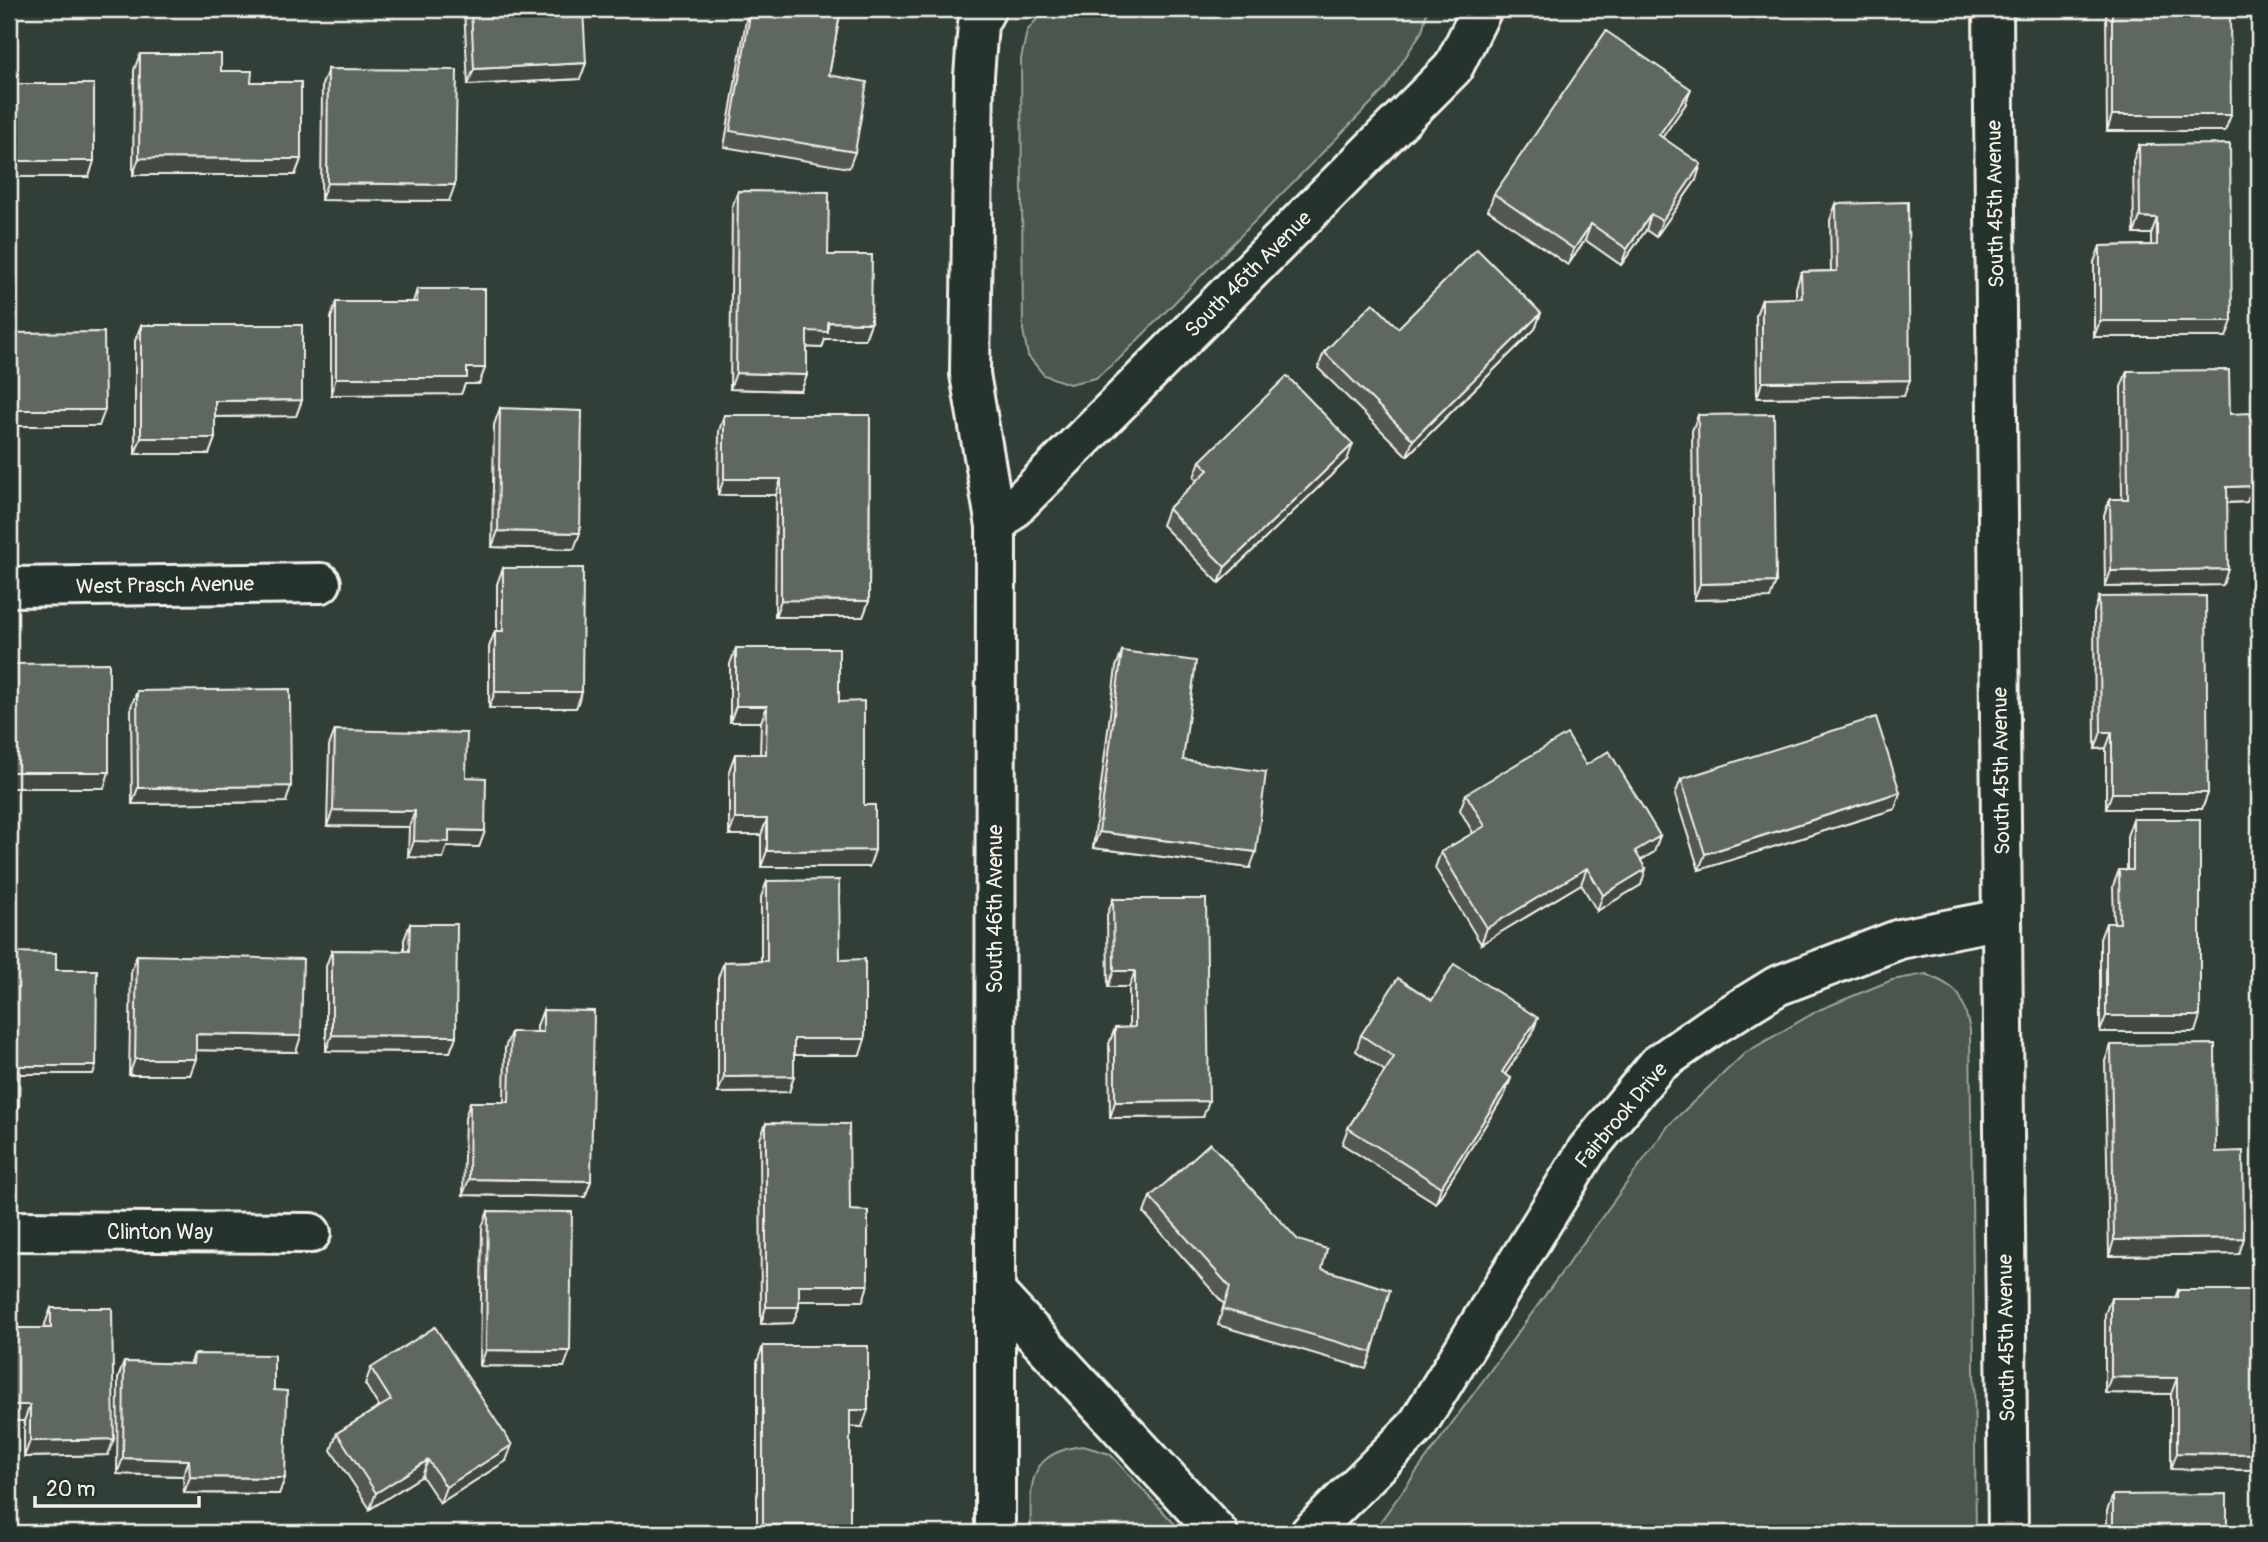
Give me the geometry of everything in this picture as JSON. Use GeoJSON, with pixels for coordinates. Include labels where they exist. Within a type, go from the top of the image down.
{"type":"FeatureCollection","features":[{"type":"Feature","properties":{"kind":"street","name":"South 46th Avenue"},"geometry":{"type":"LineString","coordinates":[[986,9],[978,24],[974,76],[970,374],[996,526],[995,1533]]}},
{"type":"Feature","properties":{"kind":"street","name":"South 46th Avenue"},"geometry":{"type":"LineString","coordinates":[[996,526],[1453,68],[1482,9]]}},
{"type":"Feature","properties":{"kind":"street","name":"South 45th Avenue"},"geometry":{"type":"LineString","coordinates":[[1993,9],[2008,1533]]}},
{"type":"Feature","properties":{"kind":"street","name":"West Prasch Avenue"},"geometry":{"type":"LineString","coordinates":[[9,587],[321,583]]}},
{"type":"Feature","properties":{"kind":"street","name":"Fairbrook Drive"},"geometry":{"type":"LineString","coordinates":[[1310,1533],[1416,1427],[1587,1150],[1658,1064],[1777,986],[1900,939],[2002,919]]}},
{"type":"Feature","properties":{"kind":"street","name":"Clinton Way"},"geometry":{"type":"LineString","coordinates":[[9,1231],[311,1233]]}},
{"type":"Feature","properties":{"kind":"street"},"geometry":{"type":"LineString","coordinates":[[995,1292],[1218,1533]]}},
{"type":"Feature","properties":{"kind":"shaded area"},"geometry":{"type":"Polygon","coordinates":[[[1045,9],[1425,9],[1427,12],[1422,31],[1385,89],[1118,360],[1096,378],[1069,384],[1044,375],[1028,356],[1023,330],[1021,59],[1027,31],[1045,9]]]}},
{"type":"Feature","properties":{"kind":"shaded area"},"geometry":{"type":"Polygon","coordinates":[[[1926,974],[1946,984],[1958,994],[1970,1030],[1976,1533],[1372,1533],[1669,1125],[1745,1053],[1819,1010],[1892,980],[1926,974]]]}},
{"type":"Feature","properties":{"kind":"shaded area"},"geometry":{"type":"Polygon","coordinates":[[[1083,1446],[1110,1454],[1183,1533],[1031,1533],[1031,1500],[1035,1474],[1041,1464],[1051,1456],[1083,1446]]]}},
{"type":"Feature","properties":{"kind":"building"},"geometry":{"type":"Polygon","coordinates":[[[471,9],[583,9],[586,63],[474,69],[471,9]]]}},
{"type":"Feature","properties":{"kind":"building"},"geometry":{"type":"Polygon","coordinates":[[[751,9],[841,9],[829,75],[867,82],[855,152],[730,131],[751,9]]]}},
{"type":"Feature","properties":{"kind":"building"},"geometry":{"type":"Polygon","coordinates":[[[2112,9],[2230,9],[2231,115],[2112,115],[2112,9]]]}},
{"type":"Feature","properties":{"kind":"building"},"geometry":{"type":"Polygon","coordinates":[[[9,25],[13,25],[13,84],[94,84],[94,161],[9,161],[9,25]]]}},
{"type":"Feature","properties":{"kind":"building"},"geometry":{"type":"Polygon","coordinates":[[[1606,31],[1691,89],[1659,135],[1701,164],[1662,221],[1651,214],[1627,249],[1591,224],[1574,249],[1494,194],[1606,31]]]}},
{"type":"Feature","properties":{"kind":"building"},"geometry":{"type":"Polygon","coordinates":[[[140,54],[221,54],[221,71],[252,71],[251,82],[301,82],[301,159],[139,158],[140,54]]]}},
{"type":"Feature","properties":{"kind":"building"},"geometry":{"type":"Polygon","coordinates":[[[328,69],[457,70],[455,185],[327,183],[328,69]]]}},
{"type":"Feature","properties":{"kind":"building"},"geometry":{"type":"Polygon","coordinates":[[[2230,144],[2232,321],[2100,321],[2100,246],[2157,245],[2157,218],[2140,217],[2139,145],[2230,144]]]}},
{"type":"Feature","properties":{"kind":"building"},"geometry":{"type":"Polygon","coordinates":[[[738,191],[829,192],[828,255],[872,255],[871,323],[828,322],[828,332],[807,331],[807,375],[736,373],[738,191]]]}},
{"type":"Feature","properties":{"kind":"building"},"geometry":{"type":"Polygon","coordinates":[[[1908,202],[1910,380],[1762,382],[1762,299],[1802,298],[1801,272],[1837,271],[1836,204],[1908,202]]]}},
{"type":"Feature","properties":{"kind":"building"},"geometry":{"type":"Polygon","coordinates":[[[1477,249],[1541,313],[1413,440],[1324,352],[1373,303],[1398,328],[1477,249]]]}},
{"type":"Feature","properties":{"kind":"building"},"geometry":{"type":"Polygon","coordinates":[[[417,289],[485,289],[485,368],[467,368],[467,378],[336,378],[336,302],[417,302],[417,289]]]}},
{"type":"Feature","properties":{"kind":"building"},"geometry":{"type":"Polygon","coordinates":[[[141,325],[302,325],[302,400],[215,401],[215,438],[141,438],[141,325]]]}},
{"type":"Feature","properties":{"kind":"building"},"geometry":{"type":"Polygon","coordinates":[[[104,332],[105,410],[9,410],[9,333],[104,332]]]}},
{"type":"Feature","properties":{"kind":"building"},"geometry":{"type":"Polygon","coordinates":[[[2229,370],[2230,414],[2251,413],[2253,486],[2227,487],[2228,569],[2111,571],[2110,499],[2128,499],[2127,371],[2229,370]]]}},
{"type":"Feature","properties":{"kind":"building"},"geometry":{"type":"Polygon","coordinates":[[[1287,376],[1353,444],[1225,567],[1168,509],[1208,470],[1200,461],[1287,376]]]}},
{"type":"Feature","properties":{"kind":"building"},"geometry":{"type":"Polygon","coordinates":[[[500,408],[582,411],[580,533],[498,531],[500,408]]]}},
{"type":"Feature","properties":{"kind":"building"},"geometry":{"type":"Polygon","coordinates":[[[1774,414],[1776,582],[1700,584],[1698,415],[1774,414]]]}},
{"type":"Feature","properties":{"kind":"building"},"geometry":{"type":"Polygon","coordinates":[[[724,415],[870,415],[869,601],[781,600],[781,479],[724,479],[724,415]]]}},
{"type":"Feature","properties":{"kind":"building"},"geometry":{"type":"Polygon","coordinates":[[[503,568],[583,568],[582,692],[495,692],[495,631],[503,631],[503,568]]]}},
{"type":"Feature","properties":{"kind":"building"},"geometry":{"type":"Polygon","coordinates":[[[2206,596],[2208,793],[2112,793],[2112,732],[2101,732],[2099,597],[2206,596]]]}},
{"type":"Feature","properties":{"kind":"building"},"geometry":{"type":"Polygon","coordinates":[[[736,648],[839,648],[839,702],[864,701],[864,805],[875,805],[875,850],[767,851],[767,819],[735,819],[735,754],[766,754],[767,706],[736,706],[736,648]]]}},
{"type":"Feature","properties":{"kind":"building"},"geometry":{"type":"Polygon","coordinates":[[[1122,651],[1196,661],[1183,760],[1266,772],[1256,852],[1099,832],[1122,651]]]}},
{"type":"Feature","properties":{"kind":"building"},"geometry":{"type":"Polygon","coordinates":[[[109,663],[109,772],[9,772],[9,664],[109,663]]]}},
{"type":"Feature","properties":{"kind":"building"},"geometry":{"type":"Polygon","coordinates":[[[290,689],[291,786],[138,788],[137,691],[290,689]]]}},
{"type":"Feature","properties":{"kind":"building"},"geometry":{"type":"Polygon","coordinates":[[[1876,717],[1900,792],[1705,854],[1681,779],[1876,717]]]}},
{"type":"Feature","properties":{"kind":"building"},"geometry":{"type":"Polygon","coordinates":[[[335,730],[467,733],[466,777],[486,778],[485,831],[449,830],[449,842],[414,841],[415,811],[333,810],[335,730]]]}},
{"type":"Feature","properties":{"kind":"building"},"geometry":{"type":"Polygon","coordinates":[[[1567,734],[1586,765],[1609,751],[1660,836],[1635,851],[1646,869],[1603,895],[1587,868],[1487,928],[1441,852],[1485,826],[1466,794],[1567,734]]]}},
{"type":"Feature","properties":{"kind":"building"},"geometry":{"type":"Polygon","coordinates":[[[2133,819],[2200,819],[2200,1016],[2106,1016],[2106,923],[2120,923],[2119,870],[2133,870],[2133,819]]]}},
{"type":"Feature","properties":{"kind":"building"},"geometry":{"type":"Polygon","coordinates":[[[839,880],[840,960],[865,959],[865,1039],[794,1039],[794,1076],[724,1077],[724,962],[767,961],[767,881],[839,880]]]}},
{"type":"Feature","properties":{"kind":"building"},"geometry":{"type":"Polygon","coordinates":[[[1113,899],[1206,899],[1209,1101],[1115,1102],[1115,1028],[1135,1027],[1135,971],[1114,971],[1113,899]]]}},
{"type":"Feature","properties":{"kind":"building"},"geometry":{"type":"Polygon","coordinates":[[[410,924],[457,924],[456,1036],[332,1035],[332,950],[409,951],[410,924]]]}},
{"type":"Feature","properties":{"kind":"building"},"geometry":{"type":"Polygon","coordinates":[[[9,952],[56,953],[56,970],[97,970],[96,1066],[20,1066],[19,1105],[9,1105],[9,952]]]}},
{"type":"Feature","properties":{"kind":"building"},"geometry":{"type":"Polygon","coordinates":[[[137,955],[303,959],[301,1036],[196,1034],[196,1059],[135,1059],[137,955]]]}},
{"type":"Feature","properties":{"kind":"building"},"geometry":{"type":"Polygon","coordinates":[[[1454,964],[1538,1018],[1502,1072],[1511,1078],[1441,1187],[1348,1128],[1394,1057],[1361,1035],[1398,978],[1432,1000],[1454,964]]]}},
{"type":"Feature","properties":{"kind":"building"},"geometry":{"type":"Polygon","coordinates":[[[543,1010],[594,1011],[591,1181],[469,1179],[470,1102],[509,1102],[511,1032],[543,1032],[543,1010]]]}},
{"type":"Feature","properties":{"kind":"building"},"geometry":{"type":"Polygon","coordinates":[[[2215,1044],[2216,1152],[2243,1151],[2244,1238],[2114,1240],[2111,1045],[2215,1044]]]}},
{"type":"Feature","properties":{"kind":"building"},"geometry":{"type":"Polygon","coordinates":[[[766,1123],[849,1124],[850,1210],[868,1211],[868,1285],[799,1285],[799,1307],[766,1307],[766,1123]]]}},
{"type":"Feature","properties":{"kind":"building"},"geometry":{"type":"Polygon","coordinates":[[[1210,1143],[1298,1240],[1327,1249],[1322,1269],[1390,1290],[1372,1352],[1223,1309],[1230,1287],[1150,1197],[1210,1143]]]}},
{"type":"Feature","properties":{"kind":"building"},"geometry":{"type":"Polygon","coordinates":[[[488,1211],[572,1212],[570,1351],[486,1350],[488,1211]]]}},
{"type":"Feature","properties":{"kind":"building"},"geometry":{"type":"Polygon","coordinates":[[[2178,1290],[2259,1290],[2259,1454],[2177,1453],[2177,1378],[2111,1377],[2111,1298],[2178,1298],[2178,1290]]]}},
{"type":"Feature","properties":{"kind":"building"},"geometry":{"type":"Polygon","coordinates":[[[51,1308],[112,1308],[114,1439],[30,1441],[30,1405],[9,1405],[9,1328],[51,1328],[51,1308]]]}},
{"type":"Feature","properties":{"kind":"building"},"geometry":{"type":"Polygon","coordinates":[[[435,1327],[512,1445],[446,1487],[428,1460],[376,1493],[337,1433],[391,1400],[371,1368],[435,1327]]]}},
{"type":"Feature","properties":{"kind":"building"},"geometry":{"type":"Polygon","coordinates":[[[763,1346],[868,1346],[868,1410],[850,1410],[850,1525],[763,1525],[763,1346]]]}},
{"type":"Feature","properties":{"kind":"building"},"geometry":{"type":"Polygon","coordinates":[[[194,1354],[274,1355],[274,1390],[287,1391],[285,1478],[190,1477],[189,1460],[123,1458],[124,1362],[193,1364],[194,1354]]]}},
{"type":"Feature","properties":{"kind":"building"},"geometry":{"type":"Polygon","coordinates":[[[2227,1494],[2227,1533],[2113,1533],[2113,1495],[2227,1494]]]}}]}
